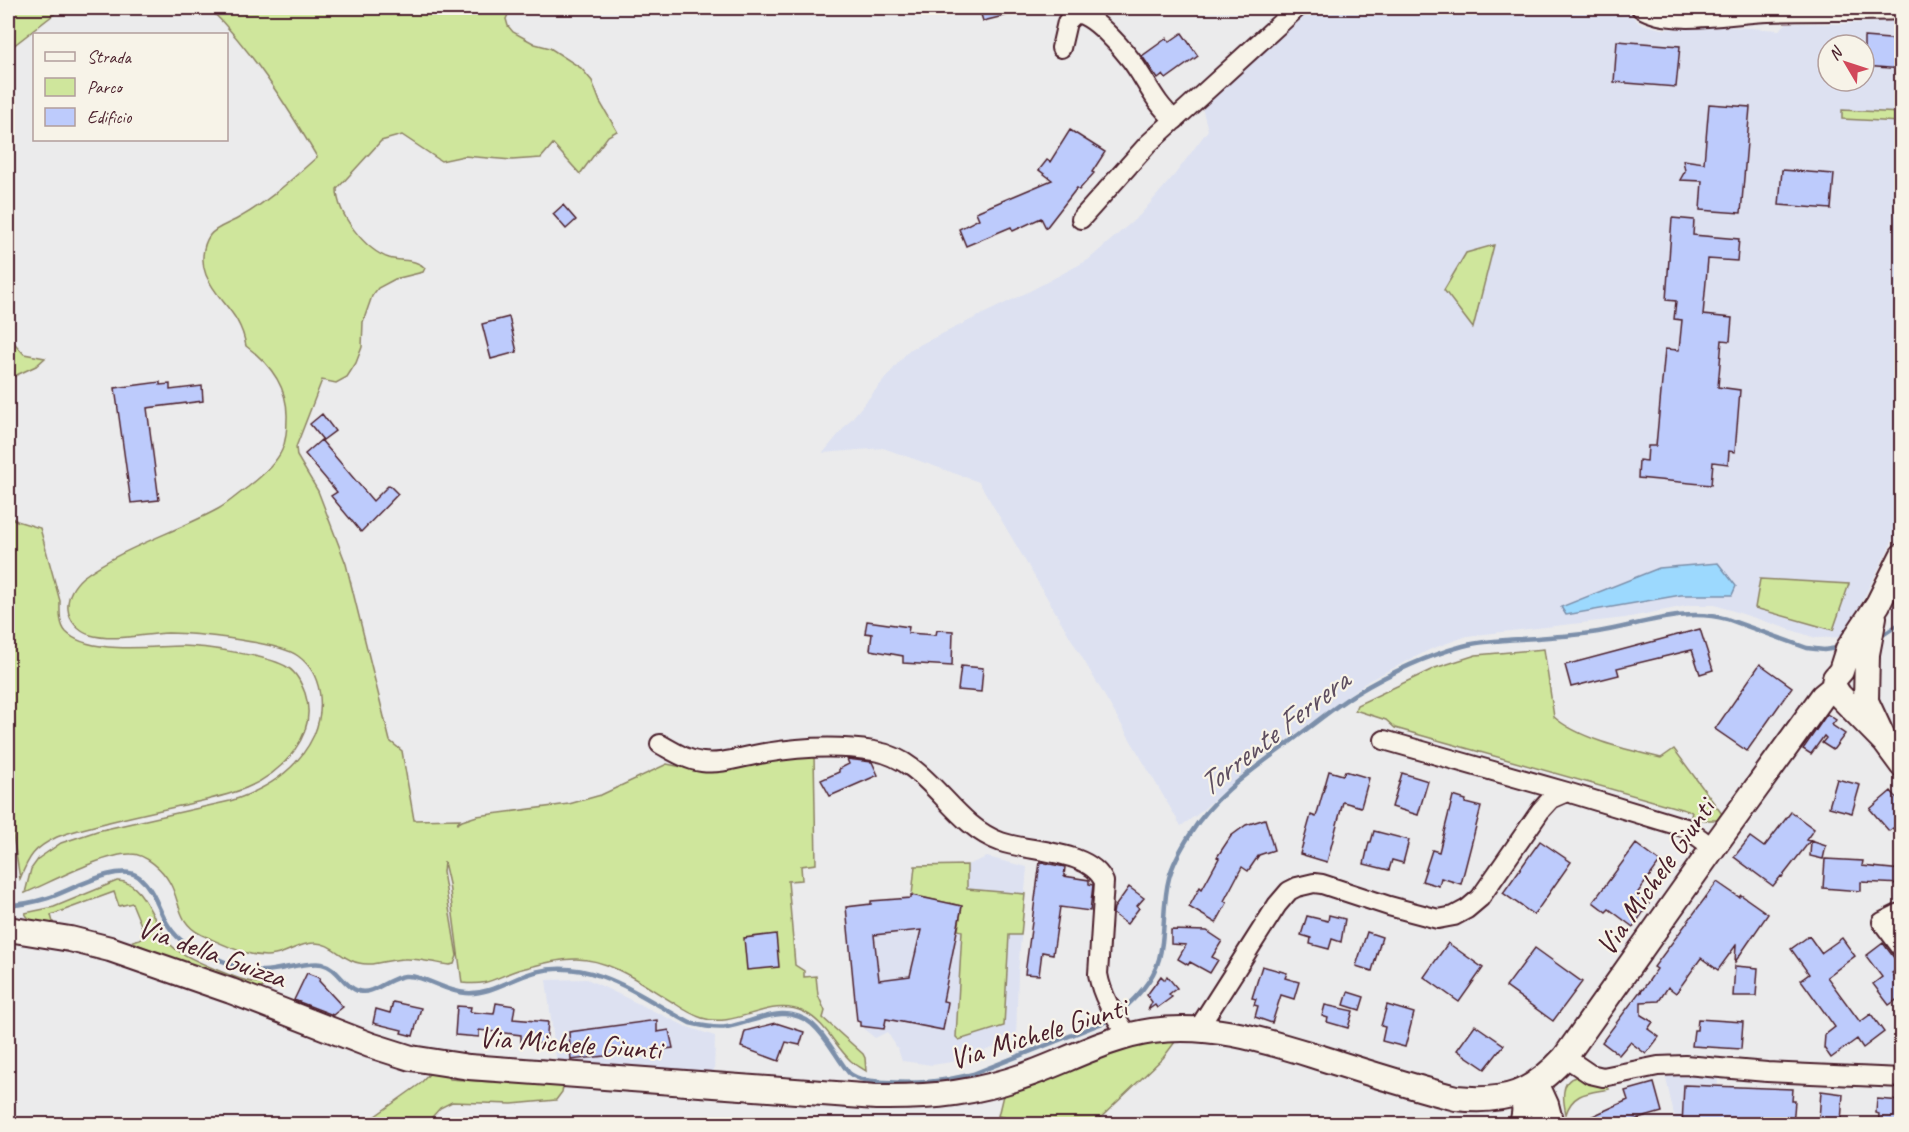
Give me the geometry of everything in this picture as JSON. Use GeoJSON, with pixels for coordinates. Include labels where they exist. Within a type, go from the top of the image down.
{"type":"FeatureCollection","features":[{"type":"Feature","properties":{"kind":"street"},"geometry":{"type":"LineString","coordinates":[[1081,219],[1148,144],[1297,8]]}},
{"type":"Feature","properties":{"kind":"street"},"geometry":{"type":"LineString","coordinates":[[1641,8],[1658,15],[1687,12],[1902,10]]}},
{"type":"Feature","properties":{"kind":"street"},"geometry":{"type":"LineString","coordinates":[[1061,48],[1063,31],[1067,22],[1075,14],[1085,15],[1112,38],[1131,60],[1158,103],[1175,120]]}},
{"type":"Feature","properties":{"kind":"street"},"geometry":{"type":"LineString","coordinates":[[1839,685],[1848,649],[1878,604],[1902,556]]}},
{"type":"Feature","properties":{"kind":"street"},"geometry":{"type":"LineString","coordinates":[[1878,604],[1868,644],[1866,701],[1895,754]]}},
{"type":"Feature","properties":{"kind":"street"},"geometry":{"type":"LineString","coordinates":[[1839,685],[1852,699],[1861,694],[1865,683]]}},
{"type":"Feature","properties":{"kind":"street"},"geometry":{"type":"LineString","coordinates":[[1839,685],[1895,754]]}},
{"type":"Feature","properties":{"kind":"street","name":"Via Michele Giunti"},"geometry":{"type":"LineString","coordinates":[[390,1052],[422,1060],[469,1067],[910,1098],[962,1093],[998,1085],[1120,1023],[1150,1031],[1198,1029],[1250,1036],[1456,1098],[1481,1100],[1503,1098],[1517,1094],[1539,1082],[1565,1057],[1823,696],[1839,685]]}},
{"type":"Feature","properties":{"kind":"street"},"geometry":{"type":"LineString","coordinates":[[1384,740],[1686,828],[1713,848]]}},
{"type":"Feature","properties":{"kind":"street"},"geometry":{"type":"LineString","coordinates":[[660,744],[692,760],[708,762],[820,747],[886,754],[908,764],[920,773],[966,820],[987,836],[1005,843],[1075,859],[1091,867],[1101,875],[1104,882],[1098,974],[1104,997],[1120,1023]]}},
{"type":"Feature","properties":{"kind":"street"},"geometry":{"type":"LineString","coordinates":[[1198,1029],[1277,905],[1289,891],[1305,884],[1322,884],[1438,919],[1454,916],[1480,898],[1551,799],[1567,792]]}},
{"type":"Feature","properties":{"kind":"street"},"geometry":{"type":"LineString","coordinates":[[1902,912],[1882,922],[1902,949]]}},
{"type":"Feature","properties":{"kind":"street","name":"Via della Guizza"},"geometry":{"type":"LineString","coordinates":[[8,929],[70,939],[110,949],[231,991],[390,1052]]}},
{"type":"Feature","properties":{"kind":"street"},"geometry":{"type":"LineString","coordinates":[[1565,1057],[1590,1074],[1603,1077],[1658,1066],[1685,1065],[1767,1072],[1902,1078]]}},
{"type":"Feature","properties":{"kind":"street"},"geometry":{"type":"LineString","coordinates":[[1539,1082],[1549,1104],[1553,1125]]}},
{"type":"Feature","properties":{"kind":"street"},"geometry":{"type":"LineString","coordinates":[[1517,1094],[1522,1102],[1519,1125]]}},
{"type":"Feature","properties":{"kind":"street"},"geometry":{"type":"LineString","coordinates":[[1517,1094],[1532,1104],[1553,1125]]}},
{"type":"Feature","properties":{"kind":"shaded area"},"geometry":{"type":"Polygon","coordinates":[[[1308,8],[1625,8],[1639,23],[1661,29],[1721,26],[1779,30],[1787,23],[1842,24],[1901,21],[1901,524],[1844,637],[1816,638],[1715,605],[1691,605],[1625,618],[1467,636],[1431,649],[1368,681],[1255,763],[1198,814],[1181,826],[979,482],[883,448],[823,453],[909,350],[1088,260],[1140,215],[1176,173],[1208,130],[1200,100],[1308,8]]]}},
{"type":"Feature","properties":{"kind":"shaded area"},"geometry":{"type":"Polygon","coordinates":[[[987,857],[1027,867],[1018,973],[1016,1040],[952,1062],[932,1065],[902,1061],[898,1049],[887,1032],[875,1038],[857,1021],[846,907],[871,905],[871,901],[911,898],[915,866],[967,865],[987,857]]]}},
{"type":"Feature","properties":{"kind":"shaded area"},"geometry":{"type":"Polygon","coordinates":[[[587,979],[685,1026],[715,1036],[714,1076],[557,1065],[546,980],[587,979]]]}},
{"type":"Feature","properties":{"kind":"shaded area"},"geometry":{"type":"Polygon","coordinates":[[[1665,1074],[1718,1076],[1716,1124],[1676,1124],[1665,1074]]]}},
{"type":"Feature","properties":{"kind":"green space"},"geometry":{"type":"Polygon","coordinates":[[[8,8],[62,8],[8,50],[8,8]]]}},
{"type":"Feature","properties":{"kind":"green space"},"geometry":{"type":"Polygon","coordinates":[[[209,8],[511,8],[506,19],[513,32],[535,44],[550,48],[581,68],[592,81],[600,102],[617,131],[608,136],[580,174],[553,144],[541,158],[512,160],[464,156],[441,161],[402,135],[381,141],[337,189],[338,199],[347,220],[362,239],[380,254],[389,258],[413,261],[425,268],[423,272],[395,279],[378,288],[372,296],[363,322],[362,347],[356,363],[347,377],[336,383],[322,380],[296,447],[297,456],[318,491],[346,564],[390,741],[402,751],[414,820],[460,819],[457,824],[477,816],[569,804],[601,795],[667,764],[692,769],[814,754],[816,864],[801,866],[802,880],[788,881],[795,965],[804,971],[804,977],[816,976],[818,995],[825,1011],[823,1018],[863,1054],[866,1071],[851,1061],[824,1028],[804,1012],[791,1008],[778,1008],[728,1019],[702,1018],[615,968],[589,960],[554,961],[518,970],[491,981],[462,983],[444,862],[443,872],[457,956],[454,964],[449,965],[409,959],[364,964],[353,961],[320,943],[304,944],[280,954],[266,956],[238,950],[202,935],[188,925],[167,878],[154,864],[137,855],[107,858],[25,893],[31,869],[39,858],[61,843],[97,831],[230,801],[268,785],[299,759],[314,735],[320,714],[320,692],[313,672],[298,656],[288,651],[235,639],[180,633],[119,638],[100,637],[86,634],[78,629],[70,618],[68,609],[72,591],[83,577],[115,557],[222,507],[253,483],[276,461],[284,443],[287,426],[286,407],[281,386],[262,360],[246,346],[239,324],[206,275],[203,255],[205,244],[212,232],[259,206],[317,157],[281,98],[254,60],[209,8]]]}},
{"type":"Feature","properties":{"kind":"green space"},"geometry":{"type":"Polygon","coordinates":[[[1842,110],[1901,113],[1901,122],[1842,119],[1842,110]]]}},
{"type":"Feature","properties":{"kind":"green space"},"geometry":{"type":"Polygon","coordinates":[[[1494,245],[1473,328],[1444,290],[1466,253],[1494,245]]]}},
{"type":"Feature","properties":{"kind":"green space"},"geometry":{"type":"Polygon","coordinates":[[[8,336],[24,354],[45,358],[36,366],[8,379],[8,336]]]}},
{"type":"Feature","properties":{"kind":"green space"},"geometry":{"type":"Polygon","coordinates":[[[8,516],[40,528],[60,601],[62,625],[66,632],[76,639],[104,647],[181,646],[220,650],[266,659],[290,669],[302,686],[308,709],[307,723],[302,738],[294,751],[272,773],[246,788],[185,805],[76,830],[57,837],[33,854],[20,879],[8,804],[8,516]]]}},
{"type":"Feature","properties":{"kind":"green space"},"geometry":{"type":"Polygon","coordinates":[[[1760,579],[1849,584],[1833,630],[1755,608],[1760,579]]]}},
{"type":"Feature","properties":{"kind":"green space"},"geometry":{"type":"Polygon","coordinates":[[[1544,649],[1554,717],[1564,725],[1590,738],[1634,751],[1661,758],[1674,749],[1722,814],[1717,820],[1704,820],[1691,816],[1692,812],[1395,728],[1386,720],[1355,710],[1357,705],[1435,668],[1476,655],[1544,649]]]}},
{"type":"Feature","properties":{"kind":"green space"},"geometry":{"type":"Polygon","coordinates":[[[967,865],[967,889],[1025,894],[1021,935],[1009,935],[1004,1026],[959,1040],[956,1037],[962,931],[958,930],[962,906],[912,895],[915,866],[967,865]]]}},
{"type":"Feature","properties":{"kind":"green space"},"geometry":{"type":"Polygon","coordinates":[[[117,881],[135,888],[149,907],[166,938],[178,951],[234,977],[252,982],[271,982],[255,992],[139,945],[133,941],[146,937],[132,903],[119,906],[114,892],[51,915],[54,926],[33,921],[25,913],[54,907],[117,881]]]}},
{"type":"Feature","properties":{"kind":"green space"},"geometry":{"type":"Polygon","coordinates":[[[1178,1038],[1163,1058],[1094,1124],[1019,1124],[1021,1121],[998,1116],[1004,1091],[1134,1046],[1178,1038]]]}},
{"type":"Feature","properties":{"kind":"green space"},"geometry":{"type":"Polygon","coordinates":[[[431,1072],[448,1075],[450,1079],[492,1082],[495,1078],[564,1083],[562,1092],[556,1100],[512,1104],[452,1102],[440,1108],[426,1124],[364,1124],[420,1084],[431,1072]]]}},
{"type":"Feature","properties":{"kind":"green space"},"geometry":{"type":"Polygon","coordinates":[[[1576,1077],[1609,1089],[1577,1097],[1566,1114],[1565,1087],[1567,1082],[1576,1077]]]}},
{"type":"Feature","properties":{"kind":"water"},"geometry":{"type":"Polygon","coordinates":[[[1718,563],[1736,586],[1732,595],[1681,595],[1566,615],[1561,607],[1659,568],[1718,563]]]}},
{"type":"Feature","properties":{"kind":"building"},"geometry":{"type":"Polygon","coordinates":[[[979,8],[1019,8],[1020,12],[983,21],[979,8]]]}},
{"type":"Feature","properties":{"kind":"building"},"geometry":{"type":"Polygon","coordinates":[[[1182,33],[1198,56],[1166,79],[1163,75],[1158,79],[1142,56],[1167,38],[1169,42],[1182,33]]]}},
{"type":"Feature","properties":{"kind":"building"},"geometry":{"type":"Polygon","coordinates":[[[1876,38],[1902,40],[1902,69],[1876,67],[1876,38]]]}},
{"type":"Feature","properties":{"kind":"building"},"geometry":{"type":"Polygon","coordinates":[[[1617,41],[1680,46],[1676,87],[1614,82],[1617,41]]]}},
{"type":"Feature","properties":{"kind":"building"},"geometry":{"type":"Polygon","coordinates":[[[1709,104],[1750,107],[1741,213],[1700,210],[1702,181],[1680,180],[1685,171],[1683,160],[1704,163],[1709,104]]]}},
{"type":"Feature","properties":{"kind":"building"},"geometry":{"type":"Polygon","coordinates":[[[1070,130],[1105,152],[1092,172],[1094,173],[1079,190],[1077,188],[1046,228],[1041,218],[1013,231],[1011,227],[966,246],[959,229],[979,219],[976,212],[1052,180],[1039,170],[1047,160],[1050,162],[1070,130]]]}},
{"type":"Feature","properties":{"kind":"building"},"geometry":{"type":"Polygon","coordinates":[[[1782,170],[1834,174],[1831,209],[1779,205],[1782,170]]]}},
{"type":"Feature","properties":{"kind":"building"},"geometry":{"type":"Polygon","coordinates":[[[563,205],[576,220],[566,229],[553,214],[563,205]]]}},
{"type":"Feature","properties":{"kind":"building"},"geometry":{"type":"Polygon","coordinates":[[[1672,218],[1694,220],[1693,235],[1739,239],[1737,261],[1708,259],[1703,315],[1732,318],[1730,341],[1722,340],[1718,387],[1740,390],[1735,452],[1729,451],[1728,464],[1713,462],[1711,485],[1638,478],[1639,460],[1647,461],[1648,446],[1656,446],[1665,349],[1679,350],[1682,320],[1674,319],[1676,301],[1666,300],[1672,218]]]}},
{"type":"Feature","properties":{"kind":"building"},"geometry":{"type":"Polygon","coordinates":[[[509,317],[517,352],[491,359],[482,324],[509,317]]]}},
{"type":"Feature","properties":{"kind":"building"},"geometry":{"type":"Polygon","coordinates":[[[160,382],[160,385],[170,384],[170,390],[202,386],[203,401],[147,408],[159,500],[131,503],[115,388],[160,382]]]}},
{"type":"Feature","properties":{"kind":"building"},"geometry":{"type":"Polygon","coordinates":[[[322,414],[335,431],[323,440],[310,424],[322,414]]]}},
{"type":"Feature","properties":{"kind":"building"},"geometry":{"type":"Polygon","coordinates":[[[321,440],[373,501],[389,485],[398,494],[361,532],[331,496],[337,492],[305,454],[321,440]]]}},
{"type":"Feature","properties":{"kind":"building"},"geometry":{"type":"Polygon","coordinates":[[[867,621],[909,627],[908,633],[936,635],[937,630],[953,631],[952,666],[903,663],[903,656],[870,650],[872,634],[865,633],[867,621]]]}},
{"type":"Feature","properties":{"kind":"building"},"geometry":{"type":"Polygon","coordinates":[[[1700,629],[1713,670],[1700,674],[1692,650],[1617,668],[1619,675],[1571,687],[1565,665],[1700,629]]]}},
{"type":"Feature","properties":{"kind":"building"},"geometry":{"type":"Polygon","coordinates":[[[1760,664],[1792,687],[1747,751],[1715,729],[1760,664]]]}},
{"type":"Feature","properties":{"kind":"building"},"geometry":{"type":"Polygon","coordinates":[[[961,666],[983,668],[981,692],[958,690],[961,666]]]}},
{"type":"Feature","properties":{"kind":"building"},"geometry":{"type":"Polygon","coordinates":[[[1827,714],[1836,720],[1832,725],[1845,734],[1833,750],[1822,743],[1826,738],[1824,736],[1811,754],[1803,749],[1827,714]]]}},
{"type":"Feature","properties":{"kind":"building"},"geometry":{"type":"Polygon","coordinates":[[[847,759],[872,762],[878,775],[830,796],[821,780],[839,772],[839,769],[849,764],[847,759]]]}},
{"type":"Feature","properties":{"kind":"building"},"geometry":{"type":"Polygon","coordinates":[[[1329,771],[1343,775],[1345,771],[1369,778],[1361,807],[1343,802],[1327,862],[1300,854],[1311,815],[1316,817],[1329,771]]]}},
{"type":"Feature","properties":{"kind":"building"},"geometry":{"type":"Polygon","coordinates":[[[1402,773],[1428,781],[1418,815],[1392,807],[1402,773]]]}},
{"type":"Feature","properties":{"kind":"building"},"geometry":{"type":"Polygon","coordinates":[[[1837,779],[1860,785],[1852,813],[1829,807],[1837,779]]]}},
{"type":"Feature","properties":{"kind":"building"},"geometry":{"type":"Polygon","coordinates":[[[1891,791],[1902,804],[1902,838],[1893,828],[1889,831],[1870,809],[1891,791]]]}},
{"type":"Feature","properties":{"kind":"building"},"geometry":{"type":"Polygon","coordinates":[[[1453,796],[1466,800],[1465,803],[1481,807],[1461,884],[1441,878],[1439,886],[1422,881],[1432,850],[1439,852],[1453,796]]]}},
{"type":"Feature","properties":{"kind":"building"},"geometry":{"type":"Polygon","coordinates":[[[1791,812],[1814,829],[1806,840],[1810,841],[1773,886],[1734,857],[1750,837],[1764,847],[1791,812]]]}},
{"type":"Feature","properties":{"kind":"building"},"geometry":{"type":"Polygon","coordinates":[[[1265,819],[1274,850],[1259,855],[1248,871],[1242,867],[1224,901],[1227,903],[1216,923],[1189,907],[1200,887],[1202,889],[1219,858],[1217,857],[1231,836],[1246,825],[1265,819]]]}},
{"type":"Feature","properties":{"kind":"building"},"geometry":{"type":"Polygon","coordinates":[[[1374,831],[1409,840],[1403,863],[1392,860],[1389,870],[1364,864],[1374,831]]]}},
{"type":"Feature","properties":{"kind":"building"},"geometry":{"type":"Polygon","coordinates":[[[1540,841],[1571,862],[1534,915],[1503,893],[1540,841]]]}},
{"type":"Feature","properties":{"kind":"building"},"geometry":{"type":"Polygon","coordinates":[[[1811,841],[1826,846],[1823,859],[1810,856],[1811,841]]]}},
{"type":"Feature","properties":{"kind":"building"},"geometry":{"type":"Polygon","coordinates":[[[1636,844],[1660,862],[1636,895],[1649,904],[1633,927],[1609,909],[1606,912],[1593,902],[1636,844]]]}},
{"type":"Feature","properties":{"kind":"building"},"geometry":{"type":"Polygon","coordinates":[[[1825,859],[1863,861],[1862,866],[1902,870],[1902,884],[1861,882],[1861,891],[1823,888],[1825,859]]]}},
{"type":"Feature","properties":{"kind":"building"},"geometry":{"type":"Polygon","coordinates":[[[1040,862],[1065,867],[1064,876],[1089,880],[1089,884],[1093,885],[1090,911],[1060,907],[1053,954],[1042,952],[1039,975],[1025,974],[1040,862]]]}},
{"type":"Feature","properties":{"kind":"building"},"geometry":{"type":"Polygon","coordinates":[[[1717,882],[1768,914],[1735,962],[1736,945],[1718,970],[1701,958],[1676,993],[1668,987],[1659,1001],[1641,1002],[1641,1015],[1653,1022],[1648,1029],[1659,1037],[1646,1054],[1630,1042],[1619,1055],[1602,1042],[1641,990],[1641,992],[1657,969],[1654,967],[1717,882]]]}},
{"type":"Feature","properties":{"kind":"building"},"geometry":{"type":"Polygon","coordinates":[[[1129,887],[1144,898],[1127,924],[1113,914],[1114,908],[1129,887]]]}},
{"type":"Feature","properties":{"kind":"building"},"geometry":{"type":"Polygon","coordinates":[[[911,895],[962,906],[943,1001],[948,1002],[943,1030],[886,1019],[884,1029],[860,1026],[860,1022],[857,1021],[846,907],[871,904],[871,901],[911,898],[911,895]],[[921,930],[874,935],[879,980],[910,976],[921,930]]]}},
{"type":"Feature","properties":{"kind":"building"},"geometry":{"type":"Polygon","coordinates":[[[1329,915],[1345,919],[1341,942],[1332,939],[1329,949],[1310,944],[1311,938],[1301,935],[1307,916],[1328,921],[1329,915]]]}},
{"type":"Feature","properties":{"kind":"building"},"geometry":{"type":"Polygon","coordinates":[[[1171,930],[1207,931],[1222,941],[1212,957],[1218,960],[1210,973],[1190,962],[1188,965],[1178,959],[1186,945],[1171,944],[1171,930]]]}},
{"type":"Feature","properties":{"kind":"building"},"geometry":{"type":"Polygon","coordinates":[[[1367,932],[1382,937],[1372,971],[1356,966],[1367,932]]]}},
{"type":"Feature","properties":{"kind":"building"},"geometry":{"type":"Polygon","coordinates":[[[776,934],[779,967],[747,970],[744,938],[776,934]]]}},
{"type":"Feature","properties":{"kind":"building"},"geometry":{"type":"Polygon","coordinates":[[[1809,936],[1821,953],[1842,938],[1855,956],[1827,977],[1860,1022],[1871,1014],[1884,1032],[1863,1048],[1857,1039],[1831,1058],[1824,1048],[1825,1035],[1835,1027],[1801,980],[1809,974],[1791,949],[1809,936]]]}},
{"type":"Feature","properties":{"kind":"building"},"geometry":{"type":"Polygon","coordinates":[[[1448,943],[1483,968],[1459,1002],[1424,977],[1448,943]]]}},
{"type":"Feature","properties":{"kind":"building"},"geometry":{"type":"Polygon","coordinates":[[[1883,943],[1901,967],[1892,973],[1902,985],[1902,996],[1889,1005],[1873,984],[1882,977],[1866,956],[1883,943]]]}},
{"type":"Feature","properties":{"kind":"building"},"geometry":{"type":"Polygon","coordinates":[[[1535,948],[1582,982],[1553,1021],[1506,987],[1535,948]]]}},
{"type":"Feature","properties":{"kind":"building"},"geometry":{"type":"Polygon","coordinates":[[[1262,966],[1287,973],[1285,978],[1299,982],[1294,999],[1281,995],[1272,1023],[1255,1017],[1258,1006],[1254,1005],[1256,999],[1252,998],[1262,966]]]}},
{"type":"Feature","properties":{"kind":"building"},"geometry":{"type":"Polygon","coordinates":[[[1735,966],[1758,968],[1756,996],[1733,996],[1735,966]]]}},
{"type":"Feature","properties":{"kind":"building"},"geometry":{"type":"Polygon","coordinates":[[[307,973],[320,978],[319,981],[343,1007],[333,1015],[294,1000],[307,973]]]}},
{"type":"Feature","properties":{"kind":"building"},"geometry":{"type":"Polygon","coordinates":[[[1161,976],[1165,980],[1167,976],[1177,988],[1169,994],[1172,997],[1157,1008],[1155,1005],[1148,1010],[1152,1002],[1147,995],[1161,976]]]}},
{"type":"Feature","properties":{"kind":"building"},"geometry":{"type":"Polygon","coordinates":[[[1348,992],[1364,997],[1360,1010],[1344,1005],[1348,992]]]}},
{"type":"Feature","properties":{"kind":"building"},"geometry":{"type":"Polygon","coordinates":[[[393,1002],[421,1008],[413,1036],[401,1033],[402,1030],[373,1023],[376,1009],[390,1013],[393,1002]]]}},
{"type":"Feature","properties":{"kind":"building"},"geometry":{"type":"Polygon","coordinates":[[[496,1003],[515,1006],[513,1019],[548,1022],[546,1044],[521,1042],[521,1035],[479,1030],[479,1037],[455,1035],[457,1006],[471,1007],[470,1012],[494,1014],[496,1003]]]}},
{"type":"Feature","properties":{"kind":"building"},"geometry":{"type":"Polygon","coordinates":[[[1325,1005],[1353,1011],[1348,1028],[1327,1022],[1328,1018],[1322,1016],[1325,1005]]]}},
{"type":"Feature","properties":{"kind":"building"},"geometry":{"type":"Polygon","coordinates":[[[1387,1005],[1414,1013],[1405,1047],[1382,1041],[1385,1027],[1381,1026],[1387,1005]]]}},
{"type":"Feature","properties":{"kind":"building"},"geometry":{"type":"Polygon","coordinates":[[[1698,1019],[1743,1022],[1741,1049],[1692,1046],[1698,1019]]]}},
{"type":"Feature","properties":{"kind":"building"},"geometry":{"type":"Polygon","coordinates":[[[657,1020],[657,1032],[669,1030],[673,1048],[571,1060],[569,1032],[657,1020]]]}},
{"type":"Feature","properties":{"kind":"building"},"geometry":{"type":"Polygon","coordinates":[[[776,1023],[804,1032],[800,1045],[786,1042],[779,1061],[741,1047],[745,1031],[776,1023]]]}},
{"type":"Feature","properties":{"kind":"building"},"geometry":{"type":"Polygon","coordinates":[[[1475,1025],[1504,1045],[1485,1069],[1457,1050],[1475,1025]]]}},
{"type":"Feature","properties":{"kind":"building"},"geometry":{"type":"Polygon","coordinates":[[[1654,1083],[1662,1112],[1617,1125],[1573,1125],[1628,1100],[1625,1091],[1654,1083]]]}},
{"type":"Feature","properties":{"kind":"building"},"geometry":{"type":"Polygon","coordinates":[[[1684,1085],[1793,1089],[1792,1101],[1795,1101],[1793,1125],[1709,1123],[1709,1125],[1682,1125],[1684,1085]]]}},
{"type":"Feature","properties":{"kind":"building"},"geometry":{"type":"Polygon","coordinates":[[[1821,1091],[1843,1094],[1841,1122],[1819,1120],[1821,1091]]]}},
{"type":"Feature","properties":{"kind":"building"},"geometry":{"type":"Polygon","coordinates":[[[1877,1099],[1902,1101],[1902,1125],[1878,1125],[1877,1099]]]}},
{"type":"Feature","properties":{"kind":"waterway","name":"Torrente Ferrera"},"geometry":{"type":"LineString","coordinates":[[1119,1013],[1143,989],[1153,975],[1163,939],[1165,898],[1171,872],[1181,849],[1200,820],[1234,785],[1329,712],[1394,673],[1421,660],[1470,644],[1588,633],[1662,618],[1694,615],[1727,619],[1807,648],[1824,650],[1837,648]]}},
{"type":"Feature","properties":{"kind":"waterway","name":"Torrente Ferrera"},"geometry":{"type":"LineString","coordinates":[[1880,637],[1902,622]]}},
{"type":"Feature","properties":{"kind":"waterway","name":"Torrente Ferrera"},"geometry":{"type":"LineString","coordinates":[[8,905],[48,898],[108,875],[131,873],[146,884],[170,928],[186,944],[244,969],[263,971],[316,963],[328,966],[358,991],[369,991],[393,979],[413,976],[450,990],[466,993],[492,989],[535,972],[556,969],[577,970],[616,982],[690,1023],[699,1025],[727,1027],[781,1014],[791,1014],[802,1018],[823,1035],[849,1073],[857,1078],[871,1081],[929,1082],[973,1074],[1105,1022],[1112,1017]]}}]}
